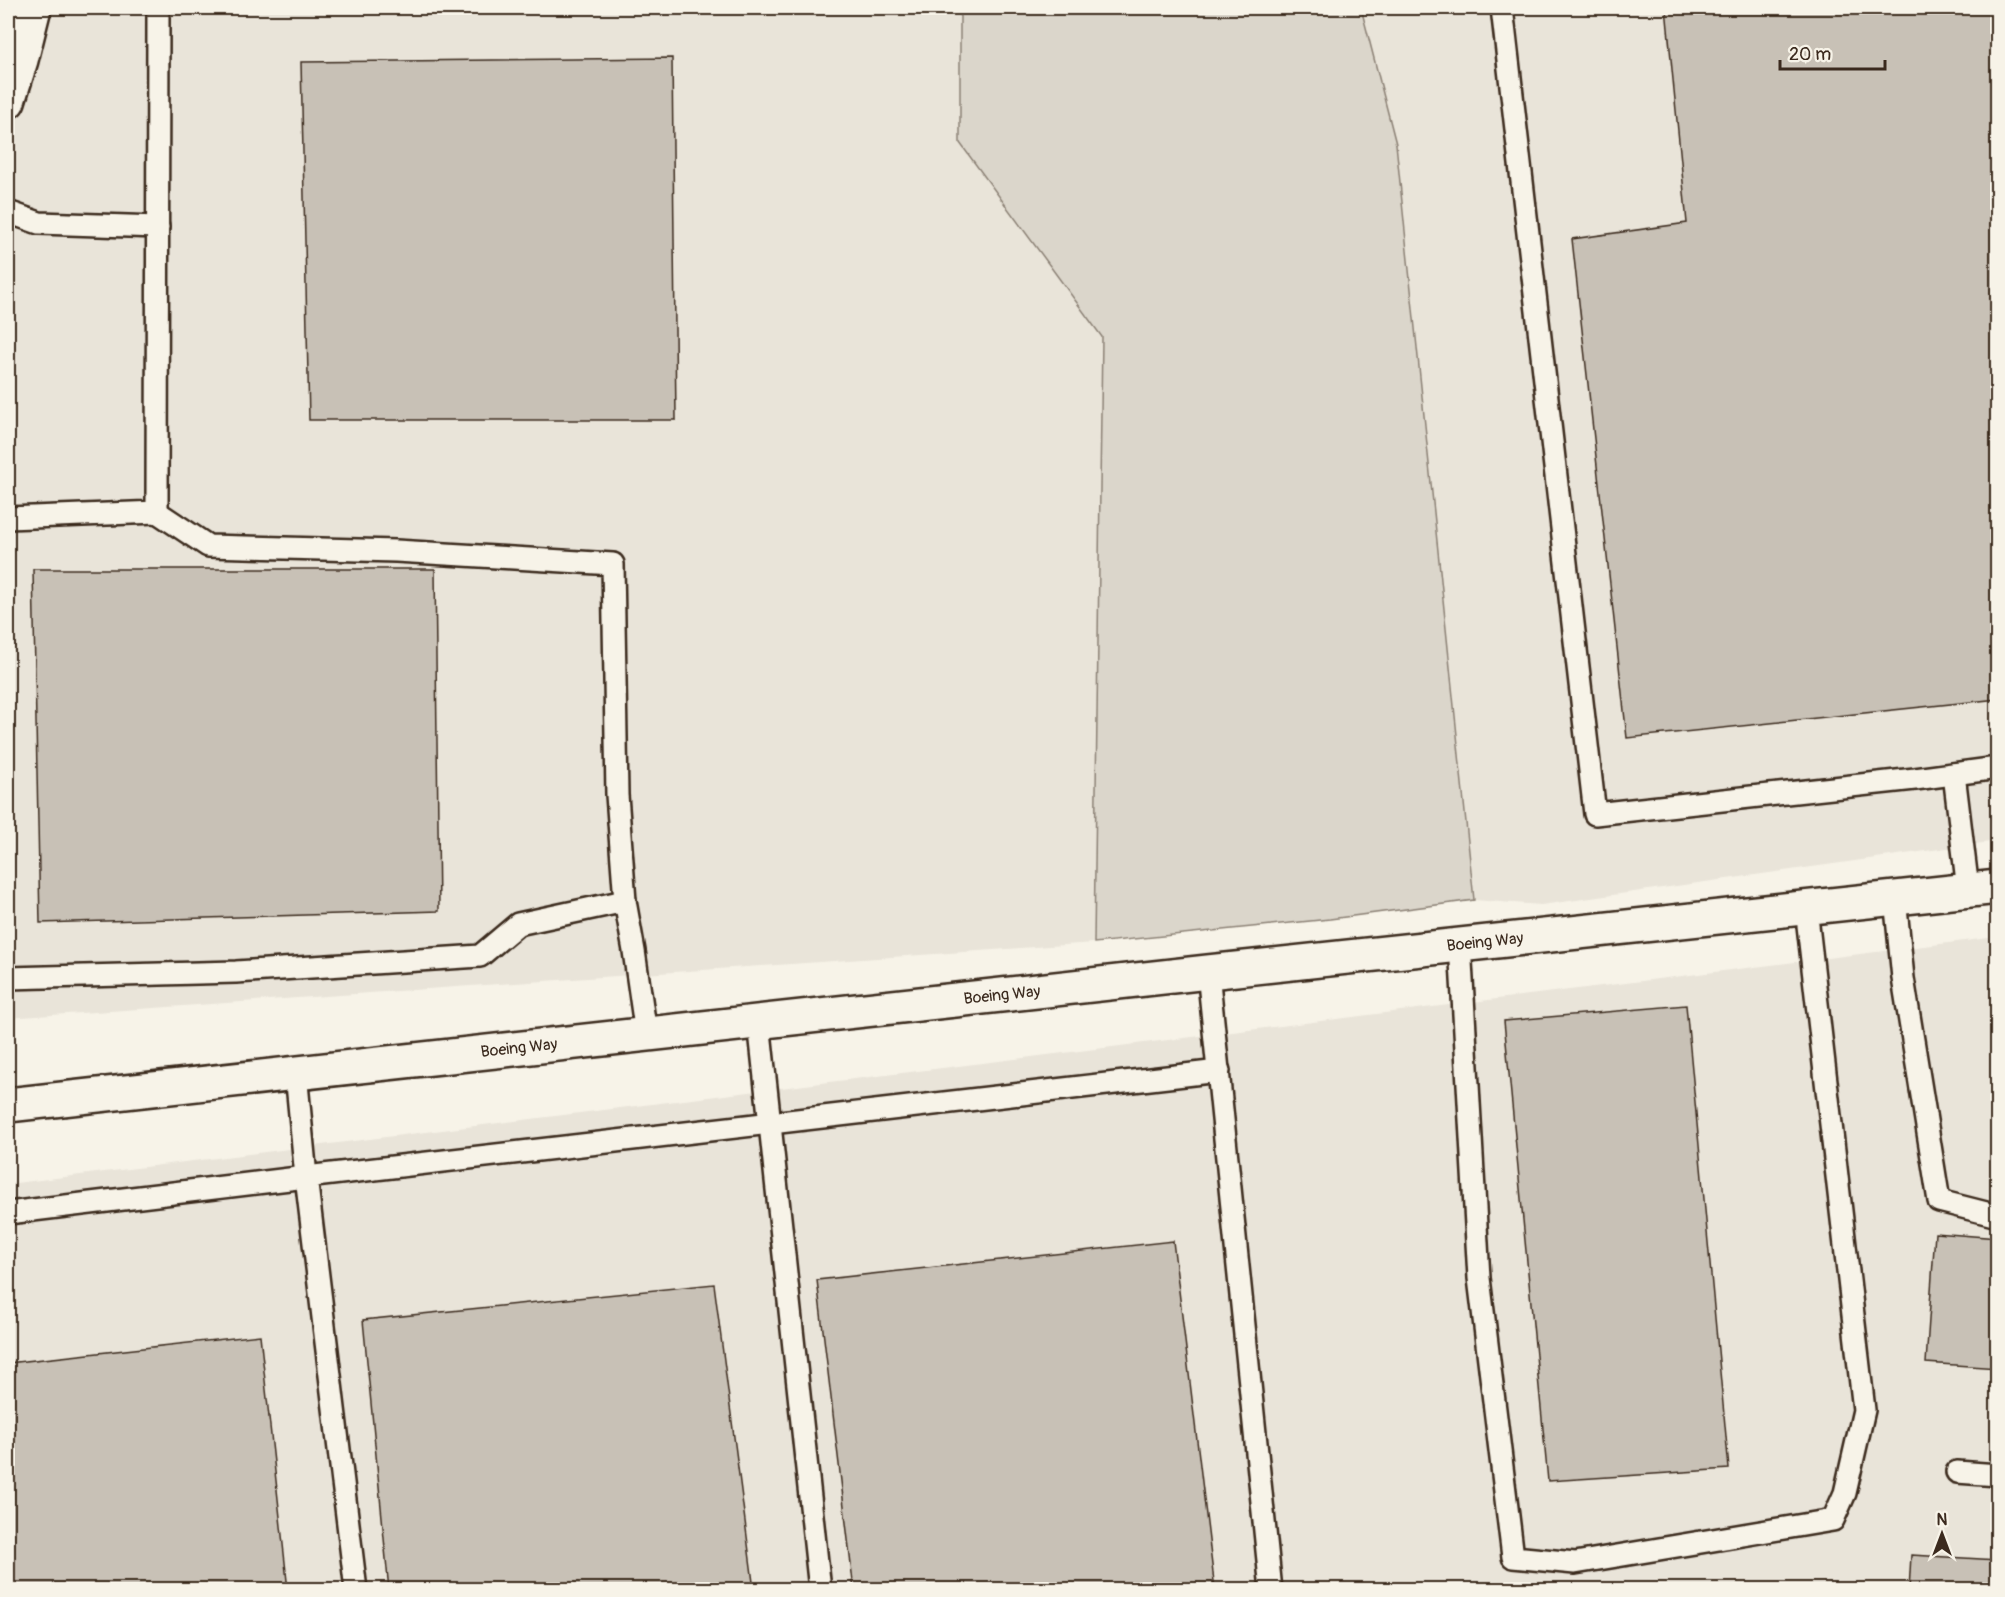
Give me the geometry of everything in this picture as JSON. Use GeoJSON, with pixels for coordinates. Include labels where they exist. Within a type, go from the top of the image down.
{"type":"FeatureCollection","features":[{"type":"Feature","properties":{"kind":"street"},"geometry":{"type":"LineString","coordinates":[[8,101],[34,8]]}},
{"type":"Feature","properties":{"kind":"street","name":"Boeing Way"},"geometry":{"type":"LineString","coordinates":[[8,1105],[1460,944],[1983,889]]}},
{"type":"Feature","properties":{"kind":"lane"},"geometry":{"type":"LineString","coordinates":[[157,512],[158,8]]}},
{"type":"Feature","properties":{"kind":"lane"},"geometry":{"type":"LineString","coordinates":[[1502,8],[1595,814],[1998,768]]}},
{"type":"Feature","properties":{"kind":"lane"},"geometry":{"type":"LineString","coordinates":[[8,212],[39,223],[158,227]]}},
{"type":"Feature","properties":{"kind":"lane"},"geometry":{"type":"LineString","coordinates":[[8,518],[157,512],[208,546],[396,551],[613,564],[617,795],[625,902],[646,1034]]}},
{"type":"Feature","properties":{"kind":"lane"},"geometry":{"type":"LineString","coordinates":[[1954,774],[1983,889]]}},
{"type":"Feature","properties":{"kind":"lane"},"geometry":{"type":"LineString","coordinates":[[1895,898],[1903,978],[1939,1201],[1998,1216]]}},
{"type":"Feature","properties":{"kind":"lane"},"geometry":{"type":"LineString","coordinates":[[8,978],[236,972],[480,956],[518,924],[625,902]]}},
{"type":"Feature","properties":{"kind":"lane"},"geometry":{"type":"LineString","coordinates":[[1460,944],[1479,1278],[1513,1557],[1575,1563],[1833,1520],[1845,1492],[1864,1410],[1806,908]]}},
{"type":"Feature","properties":{"kind":"lane"},"geometry":{"type":"LineString","coordinates":[[1208,972],[1271,1590]]}},
{"type":"Feature","properties":{"kind":"lane"},"geometry":{"type":"LineString","coordinates":[[759,1022],[820,1590]]}},
{"type":"Feature","properties":{"kind":"lane"},"geometry":{"type":"LineString","coordinates":[[8,1213],[1218,1071]]}},
{"type":"Feature","properties":{"kind":"lane"},"geometry":{"type":"LineString","coordinates":[[296,1073],[306,1177],[356,1590]]}},
{"type":"Feature","properties":{"kind":"lane"},"geometry":{"type":"LineString","coordinates":[[1957,1472],[1998,1475]]}},
{"type":"Feature","properties":{"kind":"shaded area"},"geometry":{"type":"Polygon","coordinates":[[[48,8],[960,8],[960,143],[1102,337],[1094,943],[8,1018],[8,133],[48,8]]]}},
{"type":"Feature","properties":{"kind":"shaded area"},"geometry":{"type":"Polygon","coordinates":[[[960,8],[1361,8],[1396,144],[1474,900],[1330,919],[1094,943],[1102,337],[960,143],[960,8]]]}},
{"type":"Feature","properties":{"kind":"shaded area"},"geometry":{"type":"Polygon","coordinates":[[[1361,8],[1997,8],[1997,841],[1541,905],[1474,900],[1396,144],[1361,8]]]}},
{"type":"Feature","properties":{"kind":"shaded area"},"geometry":{"type":"Polygon","coordinates":[[[1997,937],[1997,1589],[8,1589],[8,1184],[1997,937]]]}},
{"type":"Feature","properties":{"kind":"building"},"geometry":{"type":"Polygon","coordinates":[[[1666,8],[1998,8],[1998,699],[1627,738],[1572,239],[1687,223],[1666,8]]]}},
{"type":"Feature","properties":{"kind":"building"},"geometry":{"type":"Polygon","coordinates":[[[672,58],[676,420],[309,420],[301,62],[672,58]]]}},
{"type":"Feature","properties":{"kind":"building"},"geometry":{"type":"Polygon","coordinates":[[[33,569],[435,569],[439,911],[40,923],[33,569]]]}},
{"type":"Feature","properties":{"kind":"building"},"geometry":{"type":"Polygon","coordinates":[[[1686,1005],[1729,1469],[1548,1481],[1504,1021],[1686,1005]]]}},
{"type":"Feature","properties":{"kind":"building"},"geometry":{"type":"Polygon","coordinates":[[[1935,1233],[1998,1238],[1998,1368],[1926,1363],[1935,1233]]]}},
{"type":"Feature","properties":{"kind":"building"},"geometry":{"type":"Polygon","coordinates":[[[1173,1241],[1215,1590],[854,1590],[817,1280],[1173,1241]]]}},
{"type":"Feature","properties":{"kind":"building"},"geometry":{"type":"Polygon","coordinates":[[[714,1284],[754,1590],[389,1590],[363,1320],[714,1284]]]}},
{"type":"Feature","properties":{"kind":"building"},"geometry":{"type":"Polygon","coordinates":[[[260,1335],[288,1590],[8,1590],[8,1363],[260,1335]]]}},
{"type":"Feature","properties":{"kind":"building"},"geometry":{"type":"Polygon","coordinates":[[[1911,1555],[1998,1560],[1998,1590],[1909,1590],[1911,1555]]]}}]}
